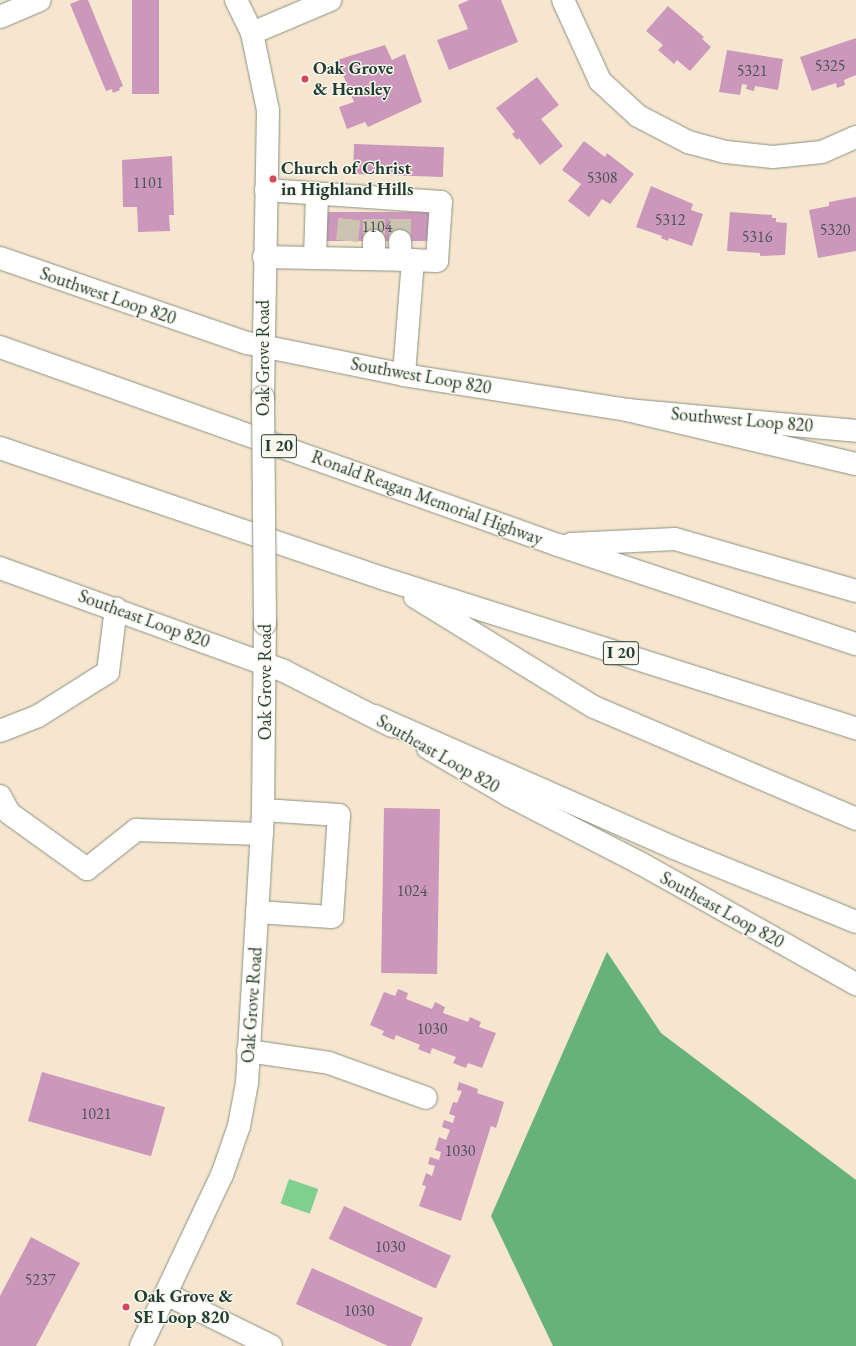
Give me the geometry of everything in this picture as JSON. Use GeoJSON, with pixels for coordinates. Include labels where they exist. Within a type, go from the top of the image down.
{"type":"FeatureCollection","features":[{"type":"Feature","properties":{"kind":"main road"},"geometry":{"type":"LineString","coordinates":[[0,17],[40,0]]}},
{"type":"Feature","properties":{"kind":"main road","name":"Oak Grove Road"},"geometry":{"type":"LineString","coordinates":[[141,1346],[222,1175],[239,1126],[248,1084],[248,1051],[262,834],[266,664],[262,346],[268,110],[252,33],[236,0]]}},
{"type":"Feature","properties":{"kind":"main road"},"geometry":{"type":"LineString","coordinates":[[252,33],[330,0]]}},
{"type":"Feature","properties":{"kind":"main road"},"geometry":{"type":"LineString","coordinates":[[563,0],[600,81],[638,116],[688,142],[726,152],[773,156],[822,152],[856,137]]}},
{"type":"Feature","properties":{"kind":"main road"},"geometry":{"type":"LineString","coordinates":[[264,257],[315,258],[347,249],[374,250],[404,254],[437,261],[441,202],[400,206],[350,204],[317,194],[266,190]]}},
{"type":"Feature","properties":{"kind":"main road"},"geometry":{"type":"LineString","coordinates":[[315,258],[317,194]]}},
{"type":"Feature","properties":{"kind":"main road"},"geometry":{"type":"LineString","coordinates":[[404,254],[404,375]]}},
{"type":"Feature","properties":{"kind":"main road","name":"Southwest Loop 820"},"geometry":{"type":"LineString","coordinates":[[0,258],[157,314],[262,346],[404,375],[627,410],[856,431]]}},
{"type":"Feature","properties":{"kind":"main road","name":"Ronald Reagan Memorial Highway"},"geometry":{"type":"LineString","coordinates":[[0,347],[558,545],[856,644]]}},
{"type":"Feature","properties":{"kind":"main road"},"geometry":{"type":"LineString","coordinates":[[627,410],[856,464]]}},
{"type":"Feature","properties":{"kind":"main road","name":"I 20"},"geometry":{"type":"LineString","coordinates":[[0,448],[385,579],[856,728]]}},
{"type":"Feature","properties":{"kind":"main road"},"geometry":{"type":"LineString","coordinates":[[558,545],[675,539],[856,591]]}},
{"type":"Feature","properties":{"kind":"main road","name":"Southeast Loop 820"},"geometry":{"type":"LineString","coordinates":[[0,568],[116,608],[266,664],[375,716],[510,796],[640,864],[856,984]]}},
{"type":"Feature","properties":{"kind":"main road"},"geometry":{"type":"LineString","coordinates":[[385,579],[594,707],[856,819]]}},
{"type":"Feature","properties":{"kind":"main road"},"geometry":{"type":"LineString","coordinates":[[0,731],[38,716],[108,672],[116,608]]}},
{"type":"Feature","properties":{"kind":"main road"},"geometry":{"type":"LineString","coordinates":[[375,716],[667,845],[856,922]]}},
{"type":"Feature","properties":{"kind":"main road"},"geometry":{"type":"LineString","coordinates":[[0,796],[10,813],[88,869],[136,830],[262,834]]}},
{"type":"Feature","properties":{"kind":"main road"},"geometry":{"type":"LineString","coordinates":[[258,912],[332,917],[339,815],[263,810]]}},
{"type":"Feature","properties":{"kind":"main road"},"geometry":{"type":"LineString","coordinates":[[248,1051],[329,1064],[426,1098]]}},
{"type":"Feature","properties":{"kind":"main road"},"geometry":{"type":"LineString","coordinates":[[166,1294],[271,1346]]}},
{"type":"Feature","properties":{"kind":"green space"},"geometry":{"type":"Polygon","coordinates":[[[607,952],[661,1033],[856,1180],[856,1346],[553,1346],[491,1216],[607,952]]]}},
{"type":"Feature","properties":{"kind":"green space"},"geometry":{"type":"Polygon","coordinates":[[[289,1179],[318,1189],[310,1214],[281,1204],[289,1179]]]}},
{"type":"Feature","properties":{"kind":"building"},"geometry":{"type":"Polygon","coordinates":[[[80,0],[88,0],[123,86],[119,88],[120,90],[113,93],[112,89],[106,91],[70,4],[80,0]]]}},
{"type":"Feature","properties":{"kind":"building"},"geometry":{"type":"Polygon","coordinates":[[[132,0],[159,0],[159,94],[132,94],[132,0]]]}},
{"type":"Feature","properties":{"kind":"building"},"geometry":{"type":"Polygon","coordinates":[[[469,0],[501,0],[518,42],[449,70],[437,40],[468,29],[458,5],[469,0]]]}},
{"type":"Feature","properties":{"kind":"building"},"geometry":{"type":"Polygon","coordinates":[[[668,6],[704,37],[702,39],[711,47],[690,71],[677,60],[674,64],[658,50],[663,45],[646,31],[668,6]]]}},
{"type":"Feature","properties":{"kind":"building"},"geometry":{"type":"Polygon","coordinates":[[[856,38],[856,75],[844,80],[845,85],[837,88],[836,83],[812,91],[800,57],[856,38]]]}},
{"type":"Feature","properties":{"kind":"building"},"geometry":{"type":"Polygon","coordinates":[[[385,45],[392,60],[405,54],[422,102],[368,127],[365,122],[347,129],[339,107],[354,102],[337,60],[385,45]]]}},
{"type":"Feature","properties":{"kind":"building"},"geometry":{"type":"Polygon","coordinates":[[[727,50],[783,59],[778,90],[755,86],[754,91],[746,89],[747,85],[742,84],[740,95],[719,92],[727,50]]]}},
{"type":"Feature","properties":{"kind":"building"},"geometry":{"type":"Polygon","coordinates":[[[537,77],[559,105],[541,119],[563,146],[540,165],[519,138],[517,140],[512,134],[515,132],[496,108],[537,77]]]}},
{"type":"Feature","properties":{"kind":"building"},"geometry":{"type":"Polygon","coordinates":[[[584,141],[605,157],[607,153],[634,174],[610,204],[602,199],[589,217],[568,201],[581,184],[562,170],[584,141]]]}},
{"type":"Feature","properties":{"kind":"building"},"geometry":{"type":"Polygon","coordinates":[[[354,144],[444,147],[443,177],[353,174],[354,144]]]}},
{"type":"Feature","properties":{"kind":"building"},"geometry":{"type":"Polygon","coordinates":[[[172,156],[174,215],[169,215],[170,231],[138,232],[137,207],[123,207],[122,160],[172,156]]]}},
{"type":"Feature","properties":{"kind":"building"},"geometry":{"type":"Polygon","coordinates":[[[651,186],[693,204],[691,210],[703,214],[692,246],[669,238],[668,241],[661,238],[662,236],[636,227],[651,186]]]}},
{"type":"Feature","properties":{"kind":"building"},"geometry":{"type":"Polygon","coordinates":[[[856,197],[856,251],[818,258],[809,210],[829,206],[829,202],[856,197]]]}},
{"type":"Feature","properties":{"kind":"building"},"geometry":{"type":"Polygon","coordinates":[[[323,212],[431,212],[431,241],[323,241],[323,212]]]}},
{"type":"Feature","properties":{"kind":"building"},"geometry":{"type":"Polygon","coordinates":[[[730,212],[772,215],[772,218],[776,218],[776,222],[787,223],[785,255],[760,256],[760,253],[727,251],[730,212]]]}},
{"type":"Feature","properties":{"kind":"building"},"geometry":{"type":"Polygon","coordinates":[[[384,808],[440,809],[437,974],[381,973],[384,808]]]}},
{"type":"Feature","properties":{"kind":"building"},"geometry":{"type":"Polygon","coordinates":[[[398,989],[408,993],[406,999],[432,1009],[435,1002],[445,1007],[443,1013],[468,1022],[470,1017],[481,1022],[479,1027],[496,1033],[482,1068],[468,1063],[466,1068],[453,1063],[456,1057],[432,1048],[430,1054],[418,1049],[420,1045],[396,1035],[394,1040],[382,1035],[384,1031],[370,1025],[384,992],[395,996],[398,989]]]}},
{"type":"Feature","properties":{"kind":"building"},"geometry":{"type":"Polygon","coordinates":[[[42,1072],[165,1107],[151,1156],[28,1121],[42,1072]]]}},
{"type":"Feature","properties":{"kind":"building"},"geometry":{"type":"Polygon","coordinates":[[[459,1082],[478,1089],[477,1093],[504,1102],[496,1128],[491,1126],[461,1221],[419,1206],[426,1186],[422,1185],[426,1173],[432,1176],[435,1166],[428,1164],[430,1157],[439,1160],[441,1152],[435,1150],[439,1137],[446,1140],[450,1130],[442,1127],[444,1120],[453,1123],[455,1116],[449,1114],[453,1102],[457,1103],[462,1091],[457,1090],[459,1082]]]}},
{"type":"Feature","properties":{"kind":"building"},"geometry":{"type":"Polygon","coordinates":[[[344,1206],[451,1256],[436,1288],[329,1239],[344,1206]]]}},
{"type":"Feature","properties":{"kind":"building"},"geometry":{"type":"Polygon","coordinates":[[[31,1237],[80,1263],[36,1346],[0,1346],[0,1296],[31,1237]]]}},
{"type":"Feature","properties":{"kind":"building"},"geometry":{"type":"Polygon","coordinates":[[[312,1268],[423,1318],[411,1346],[388,1346],[296,1304],[312,1268]]]}},
{"type":"Feature","properties":{"kind":"tunnel"},"geometry":{"type":"LineString","coordinates":[[347,241],[350,212]]}},
{"type":"Feature","properties":{"kind":"tunnel"},"geometry":{"type":"LineString","coordinates":[[400,212],[400,241]]}},
{"type":"Feature","properties":{"kind":"tunnel"},"geometry":{"type":"LineString","coordinates":[[374,213],[374,241]]}},
{"type":"Feature","properties":{"kind":"place","name":"Oak Grove & Hensley"},"geometry":{"type":"Point","coordinates":[305,79]}},
{"type":"Feature","properties":{"kind":"place","name":"Church of Christ in Highland Hills"},"geometry":{"type":"Point","coordinates":[273,179]}},
{"type":"Feature","properties":{"kind":"place","name":"Oak Grove & SE Loop 820"},"geometry":{"type":"Point","coordinates":[126,1307]}}]}
